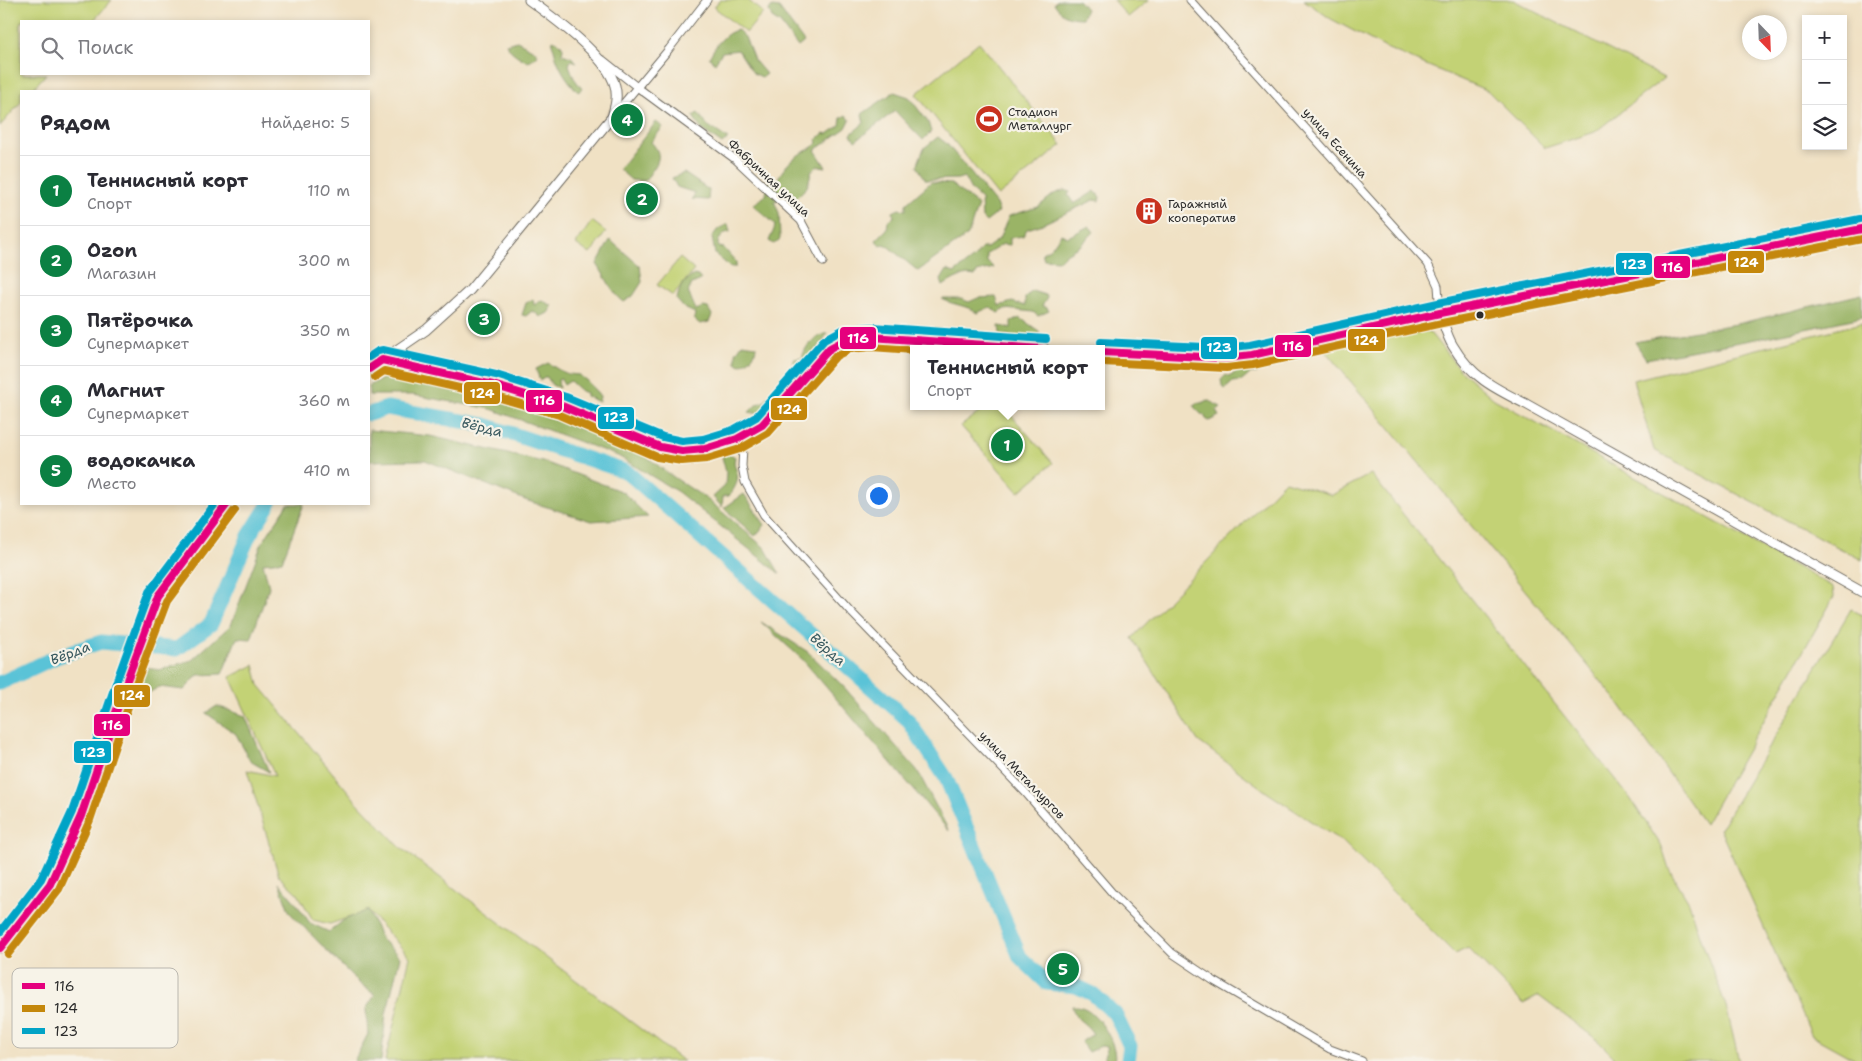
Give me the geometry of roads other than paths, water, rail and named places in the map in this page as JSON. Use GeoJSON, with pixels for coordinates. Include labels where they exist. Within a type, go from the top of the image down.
{"type":"FeatureCollection","features":[{"type":"Feature","properties":{"kind":"street"},"geometry":{"type":"LineString","coordinates":[[529,0],[595,54],[608,71],[615,87],[616,102],[612,117]]}},
{"type":"Feature","properties":{"kind":"street"},"geometry":{"type":"LineString","coordinates":[[370,368],[426,330],[470,290],[707,0]]}},
{"type":"Feature","properties":{"kind":"street","name":"улица Есенина"},"geometry":{"type":"LineString","coordinates":[[1190,0],[1428,264],[1438,286],[1440,313]]}},
{"type":"Feature","properties":{"kind":"street","name":"Фабричная улица"},"geometry":{"type":"LineString","coordinates":[[595,54],[735,159],[801,221],[823,262]]}},
{"type":"Feature","properties":{"kind":"street"},"geometry":{"type":"LineString","coordinates":[[1105,352],[1234,358],[1440,313],[1862,229]]}},
{"type":"Feature","properties":{"kind":"street"},"geometry":{"type":"LineString","coordinates":[[1440,313],[1452,346],[1469,368],[1488,384],[1862,592]]}},
{"type":"Feature","properties":{"kind":"street"},"geometry":{"type":"LineString","coordinates":[[382,360],[493,385],[562,406],[660,447],[682,451],[705,450],[732,441],[762,425],[830,348],[847,339],[871,337],[987,345]]}},
{"type":"Feature","properties":{"kind":"street","name":"улица Металлургов"},"geometry":{"type":"LineString","coordinates":[[732,441],[743,447],[742,466],[745,482],[764,515],[851,612],[1025,792],[1114,895],[1172,953],[1214,981],[1322,1044],[1362,1061]]}},
{"type":"Feature","properties":{"kind":"street"},"geometry":{"type":"LineString","coordinates":[[0,948],[50,884],[81,816],[158,596],[225,505]]}},
{"type":"Feature","properties":{"kind":"waterway","name":"Вёрда"},"geometry":{"type":"LineString","coordinates":[[370,414],[387,408],[485,425],[627,472],[908,720],[946,778],[1020,957],[1047,983],[1076,986],[1093,994],[1115,1014],[1130,1046],[1128,1061]]}},
{"type":"Feature","properties":{"kind":"waterway","name":"Вёрда"},"geometry":{"type":"LineString","coordinates":[[0,683],[56,657],[101,642],[177,649],[211,624],[249,536],[268,505]]}},
{"type":"Feature","properties":{"kind":"place","name":"Стадион Металлург"},"geometry":{"type":"Point","coordinates":[989,119]}},
{"type":"Feature","properties":{"kind":"place","name":"Магнит"},"geometry":{"type":"Point","coordinates":[627,120]}},
{"type":"Feature","properties":{"kind":"place","name":"Ozon"},"geometry":{"type":"Point","coordinates":[642,199]}},
{"type":"Feature","properties":{"kind":"place","name":"Гаражный кооператив"},"geometry":{"type":"Point","coordinates":[1149,211]}},
{"type":"Feature","properties":{"kind":"place","name":"Пятёрочка"},"geometry":{"type":"Point","coordinates":[484,319]}},
{"type":"Feature","properties":{"kind":"place","name":"Теннисный корт"},"geometry":{"type":"Point","coordinates":[1007,445]}},
{"type":"Feature","properties":{"kind":"place","name":"водокачка"},"geometry":{"type":"Point","coordinates":[1063,969]}}]}
